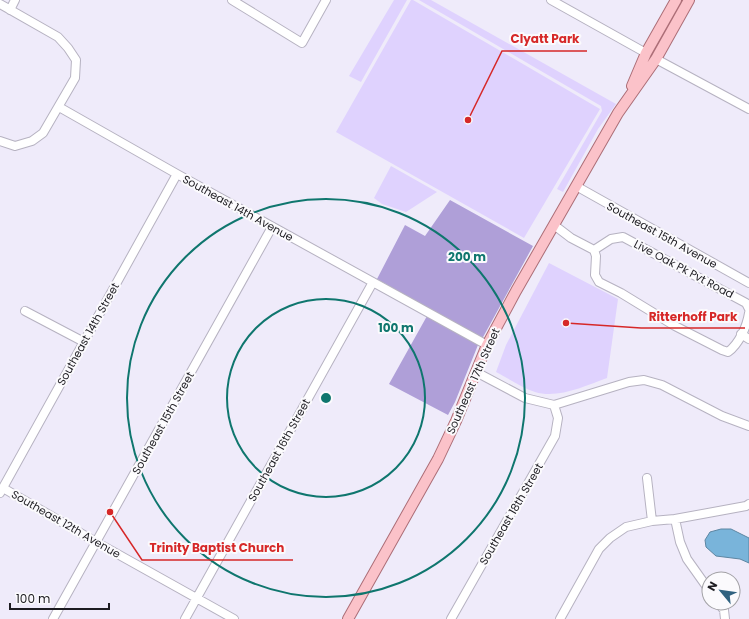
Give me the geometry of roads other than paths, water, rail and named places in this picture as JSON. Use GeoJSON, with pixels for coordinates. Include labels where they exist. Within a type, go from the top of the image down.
{"type":"FeatureCollection","features":[{"type":"Feature","properties":{"kind":"main road","name":"Southeast 17th Street"},"geometry":{"type":"LineString","coordinates":[[625,102],[646,53],[676,0]]}},
{"type":"Feature","properties":{"kind":"main road","name":"Southeast 17th Street"},"geometry":{"type":"LineString","coordinates":[[348,619],[438,459],[456,421],[486,345],[625,102],[656,59],[689,0]]}},
{"type":"Feature","properties":{"kind":"street"},"geometry":{"type":"LineString","coordinates":[[10,10],[15,0]]}},
{"type":"Feature","properties":{"kind":"street"},"geometry":{"type":"LineString","coordinates":[[232,0],[302,43],[326,0]]}},
{"type":"Feature","properties":{"kind":"street"},"geometry":{"type":"LineString","coordinates":[[551,0],[646,53]]}},
{"type":"Feature","properties":{"kind":"street"},"geometry":{"type":"LineString","coordinates":[[0,4],[58,37],[76,60],[75,78],[43,133],[32,141],[15,146],[0,141]]}},
{"type":"Feature","properties":{"kind":"street"},"geometry":{"type":"LineString","coordinates":[[656,59],[749,109]]}},
{"type":"Feature","properties":{"kind":"street","name":"Southeast 14th Avenue"},"geometry":{"type":"LineString","coordinates":[[59,107],[486,345]]}},
{"type":"Feature","properties":{"kind":"street","name":"Southeast 14th Street"},"geometry":{"type":"LineString","coordinates":[[2,491],[177,174]]}},
{"type":"Feature","properties":{"kind":"street","name":"Southeast 15th Avenue"},"geometry":{"type":"LineString","coordinates":[[576,186],[749,283]]}},
{"type":"Feature","properties":{"kind":"street"},"geometry":{"type":"LineString","coordinates":[[554,225],[571,238],[594,250],[596,256],[595,276],[599,282],[621,293],[675,326],[722,350],[728,352],[734,347],[748,320],[749,313]]}},
{"type":"Feature","properties":{"kind":"street","name":"Southeast 15th Street"},"geometry":{"type":"LineString","coordinates":[[53,619],[272,227]]}},
{"type":"Feature","properties":{"kind":"street","name":"Live Oak Pk Pvt Road"},"geometry":{"type":"LineString","coordinates":[[594,250],[611,239],[623,237],[746,303],[749,309]]}},
{"type":"Feature","properties":{"kind":"street","name":"Southeast 16th Street"},"geometry":{"type":"LineString","coordinates":[[185,619],[373,282]]}},
{"type":"Feature","properties":{"kind":"street"},"geometry":{"type":"LineString","coordinates":[[25,311],[84,342]]}},
{"type":"Feature","properties":{"kind":"street"},"geometry":{"type":"LineString","coordinates":[[741,334],[749,339]]}},
{"type":"Feature","properties":{"kind":"street"},"geometry":{"type":"LineString","coordinates":[[476,372],[525,398],[554,405],[629,382],[644,380],[662,385],[722,416],[749,426]]}},
{"type":"Feature","properties":{"kind":"street","name":"Southeast 18th Street"},"geometry":{"type":"LineString","coordinates":[[451,619],[555,436],[558,418],[554,405]]}},
{"type":"Feature","properties":{"kind":"street"},"geometry":{"type":"LineString","coordinates":[[647,478],[652,521]]}},
{"type":"Feature","properties":{"kind":"street","name":"Southeast 12th Avenue"},"geometry":{"type":"LineString","coordinates":[[2,491],[234,619]]}},
{"type":"Feature","properties":{"kind":"street"},"geometry":{"type":"LineString","coordinates":[[560,619],[599,549],[610,538],[626,527],[652,521],[675,519],[746,506],[749,504]]}},
{"type":"Feature","properties":{"kind":"street"},"geometry":{"type":"LineString","coordinates":[[675,519],[680,542],[687,560],[701,579]]}},
{"type":"Feature","properties":{"kind":"water"},"geometry":{"type":"Polygon","coordinates":[[[721,529],[731,529],[749,538],[749,563],[740,559],[716,556],[706,547],[705,540],[710,532],[721,529]]]}},
{"type":"Feature","properties":{"kind":"place","name":"Clyatt Park"},"geometry":{"type":"Point","coordinates":[468,120]}},
{"type":"Feature","properties":{"kind":"place","name":"Ritterhoff Park"},"geometry":{"type":"Point","coordinates":[566,323]}},
{"type":"Feature","properties":{"kind":"place","name":"Trinity Baptist Church"},"geometry":{"type":"Point","coordinates":[110,512]}}]}
